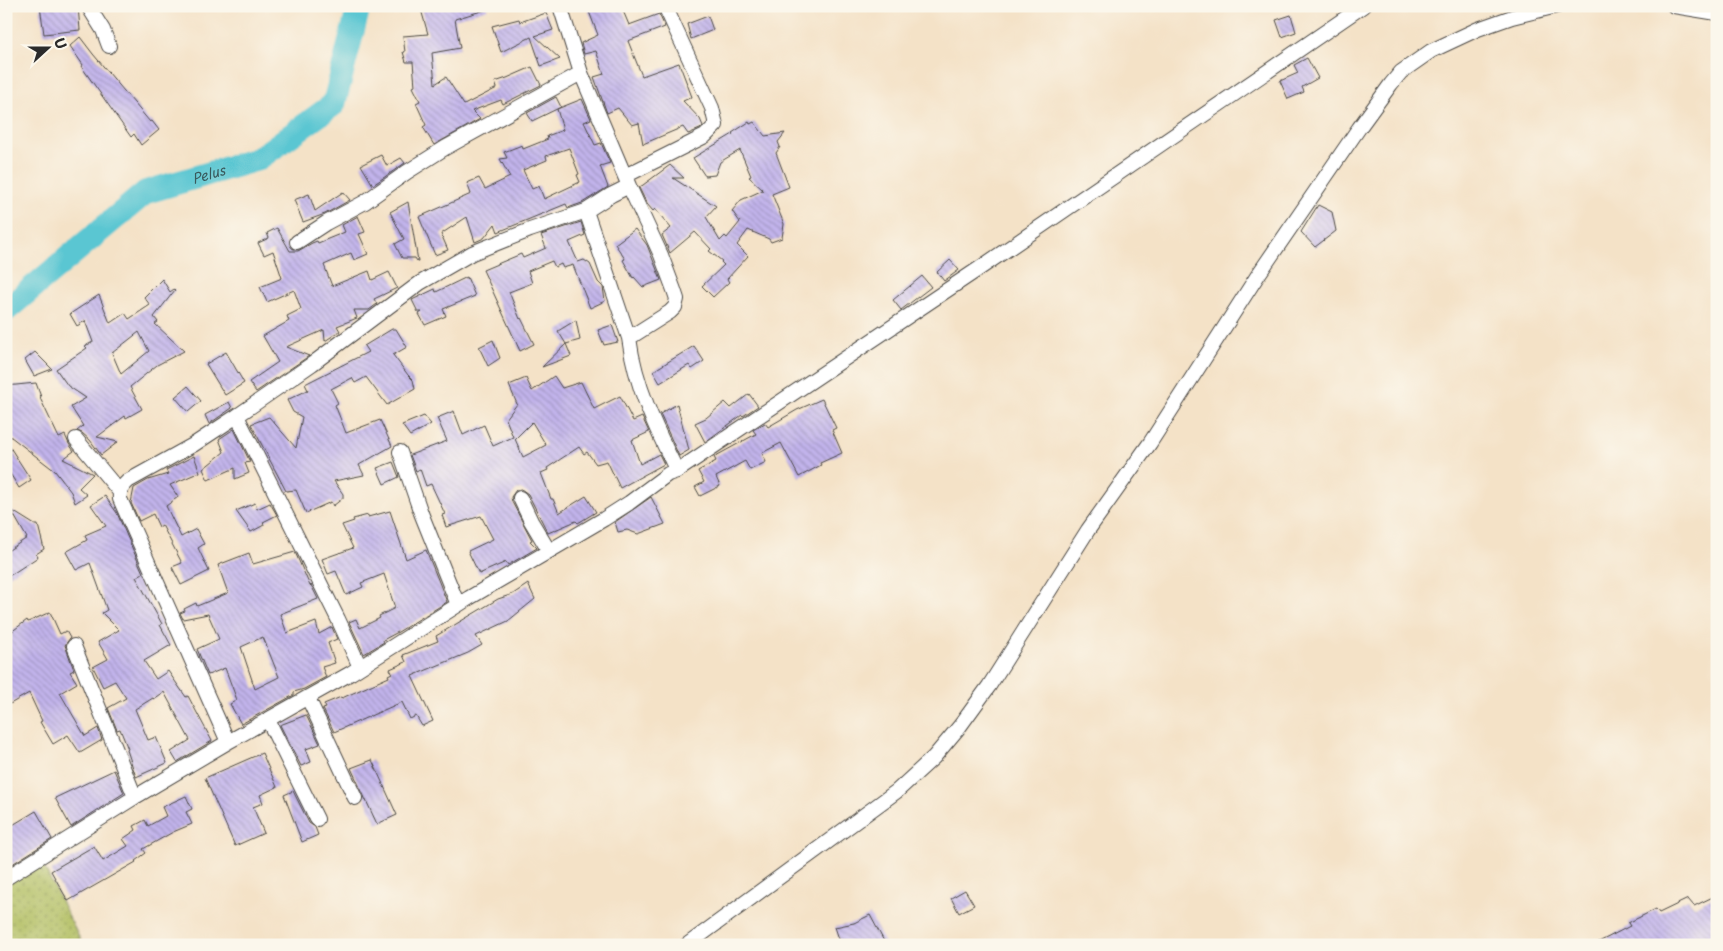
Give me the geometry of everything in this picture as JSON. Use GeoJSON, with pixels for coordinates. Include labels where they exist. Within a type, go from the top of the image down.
{"type":"FeatureCollection","features":[{"type":"Feature","properties":{"kind":"street"},"geometry":{"type":"LineString","coordinates":[[88,6],[103,30],[109,46]]}},
{"type":"Feature","properties":{"kind":"street"},"geometry":{"type":"LineString","coordinates":[[560,6],[581,74],[661,255],[677,299],[675,307],[670,312],[629,338]]}},
{"type":"Feature","properties":{"kind":"street"},"geometry":{"type":"LineString","coordinates":[[119,491],[128,481],[193,445],[238,416],[312,364],[420,283],[472,253],[530,230],[586,211],[611,195],[627,181],[705,136],[716,125],[712,108],[664,6]]}},
{"type":"Feature","properties":{"kind":"street"},"geometry":{"type":"LineString","coordinates":[[6,878],[135,797],[228,742],[308,698],[458,605],[629,503],[668,474],[676,471],[996,257],[1363,6]]}},
{"type":"Feature","properties":{"kind":"street"},"geometry":{"type":"LineString","coordinates":[[687,945],[897,790],[934,757],[960,726],[989,686],[1088,530],[1150,443],[1263,267],[1401,72],[1431,51],[1478,29],[1512,17],[1557,6]]}},
{"type":"Feature","properties":{"kind":"street"},"geometry":{"type":"LineString","coordinates":[[1674,6],[1717,13]]}},
{"type":"Feature","properties":{"kind":"street"},"geometry":{"type":"LineString","coordinates":[[297,242],[326,223],[365,202],[406,172],[445,148],[581,74]]}},
{"type":"Feature","properties":{"kind":"street"},"geometry":{"type":"LineString","coordinates":[[586,211],[629,338],[631,352],[653,423],[676,471]]}},
{"type":"Feature","properties":{"kind":"street"},"geometry":{"type":"LineString","coordinates":[[238,416],[360,667]]}},
{"type":"Feature","properties":{"kind":"street"},"geometry":{"type":"LineString","coordinates":[[76,439],[119,491],[120,499],[228,742]]}},
{"type":"Feature","properties":{"kind":"street"},"geometry":{"type":"LineString","coordinates":[[400,452],[420,513],[458,605]]}},
{"type":"Feature","properties":{"kind":"street"},"geometry":{"type":"LineString","coordinates":[[520,498],[549,551]]}},
{"type":"Feature","properties":{"kind":"street"},"geometry":{"type":"LineString","coordinates":[[74,646],[135,797]]}},
{"type":"Feature","properties":{"kind":"street"},"geometry":{"type":"LineString","coordinates":[[308,698],[355,798]]}},
{"type":"Feature","properties":{"kind":"street"},"geometry":{"type":"LineString","coordinates":[[268,720],[318,819]]}},
{"type":"Feature","properties":{"kind":"green space"},"geometry":{"type":"Polygon","coordinates":[[[41,861],[83,945],[6,945],[6,883],[41,861]]]}},
{"type":"Feature","properties":{"kind":"building"},"geometry":{"type":"Polygon","coordinates":[[[40,6],[78,6],[80,30],[44,34],[40,6]]]}},
{"type":"Feature","properties":{"kind":"building"},"geometry":{"type":"Polygon","coordinates":[[[420,6],[488,6],[488,9],[455,19],[460,48],[432,53],[435,84],[446,77],[464,105],[497,88],[495,82],[532,67],[541,85],[503,104],[501,100],[472,111],[480,119],[434,145],[423,127],[426,125],[416,103],[420,101],[413,87],[415,86],[413,62],[406,62],[403,52],[405,52],[403,36],[428,34],[420,6]]]}},
{"type":"Feature","properties":{"kind":"building"},"geometry":{"type":"Polygon","coordinates":[[[594,6],[621,6],[629,25],[659,14],[665,27],[628,41],[642,76],[679,63],[692,97],[683,101],[700,119],[703,126],[700,129],[688,134],[683,127],[643,144],[639,123],[632,125],[618,108],[607,113],[594,77],[604,74],[596,51],[584,54],[581,43],[598,35],[588,9],[594,6]]]}},
{"type":"Feature","properties":{"kind":"building"},"geometry":{"type":"Polygon","coordinates":[[[546,13],[553,30],[535,36],[560,59],[541,66],[531,37],[501,52],[492,26],[519,19],[520,22],[546,13]]]}},
{"type":"Feature","properties":{"kind":"building"},"geometry":{"type":"Polygon","coordinates":[[[1291,15],[1296,32],[1282,37],[1276,20],[1291,15]]]}},
{"type":"Feature","properties":{"kind":"building"},"geometry":{"type":"Polygon","coordinates":[[[708,16],[713,30],[691,39],[687,24],[708,16]]]}},
{"type":"Feature","properties":{"kind":"building"},"geometry":{"type":"Polygon","coordinates":[[[80,37],[150,122],[152,121],[159,130],[141,145],[134,134],[131,137],[81,66],[83,65],[70,46],[80,37]]]}},
{"type":"Feature","properties":{"kind":"building"},"geometry":{"type":"Polygon","coordinates":[[[1307,58],[1318,78],[1302,87],[1304,92],[1288,99],[1280,81],[1298,73],[1294,65],[1307,58]]]}},
{"type":"Feature","properties":{"kind":"building"},"geometry":{"type":"Polygon","coordinates":[[[556,97],[561,107],[532,121],[527,113],[556,97]]]}},
{"type":"Feature","properties":{"kind":"building"},"geometry":{"type":"Polygon","coordinates":[[[582,99],[591,119],[584,122],[595,145],[601,143],[610,163],[600,166],[608,187],[582,203],[568,208],[566,204],[498,232],[495,224],[484,238],[475,242],[467,217],[441,234],[448,250],[435,255],[419,217],[471,194],[467,183],[479,178],[485,189],[510,177],[500,159],[507,158],[504,152],[522,145],[523,149],[548,139],[547,136],[563,130],[557,109],[582,99]],[[569,148],[546,156],[547,160],[523,170],[532,189],[539,186],[544,199],[580,182],[577,175],[579,174],[569,148]]]}},
{"type":"Feature","properties":{"kind":"building"},"geometry":{"type":"Polygon","coordinates":[[[749,122],[750,124],[754,122],[765,136],[785,133],[778,142],[780,147],[776,153],[789,187],[772,194],[784,224],[782,238],[771,242],[769,239],[748,230],[737,245],[748,256],[727,279],[729,282],[713,297],[702,286],[724,265],[722,261],[709,251],[711,249],[695,232],[670,253],[662,235],[671,228],[655,209],[653,211],[647,204],[639,188],[670,165],[684,178],[673,178],[716,206],[706,217],[720,241],[725,236],[727,238],[740,222],[732,211],[741,200],[763,190],[749,177],[751,176],[740,150],[720,162],[715,175],[705,176],[693,158],[749,122]]]}},
{"type":"Feature","properties":{"kind":"building"},"geometry":{"type":"Polygon","coordinates":[[[381,155],[387,166],[401,158],[405,163],[373,185],[361,165],[381,155]]]}},
{"type":"Feature","properties":{"kind":"building"},"geometry":{"type":"Polygon","coordinates":[[[343,192],[350,200],[325,214],[303,222],[294,200],[309,194],[315,211],[343,192]]]}},
{"type":"Feature","properties":{"kind":"building"},"geometry":{"type":"Polygon","coordinates":[[[408,202],[418,261],[415,258],[402,258],[395,244],[404,239],[390,212],[408,202]]]}},
{"type":"Feature","properties":{"kind":"building"},"geometry":{"type":"Polygon","coordinates":[[[1318,205],[1332,212],[1336,231],[1315,247],[1301,232],[1318,205]]]}},
{"type":"Feature","properties":{"kind":"building"},"geometry":{"type":"Polygon","coordinates":[[[358,216],[365,232],[359,234],[368,254],[354,260],[351,253],[324,265],[332,286],[369,271],[372,280],[389,272],[397,288],[374,299],[377,304],[369,310],[354,310],[357,318],[337,326],[340,331],[325,341],[324,330],[286,347],[309,356],[256,392],[249,382],[278,362],[263,336],[289,321],[287,316],[301,309],[294,290],[267,302],[260,287],[282,278],[273,251],[264,255],[258,243],[269,238],[267,233],[277,228],[290,251],[298,251],[312,243],[317,241],[318,243],[345,232],[342,225],[358,216]]]}},
{"type":"Feature","properties":{"kind":"building"},"geometry":{"type":"Polygon","coordinates":[[[581,222],[585,235],[569,242],[578,262],[584,260],[590,264],[598,282],[603,287],[605,301],[590,308],[573,265],[563,268],[561,264],[555,267],[552,261],[528,271],[532,283],[509,292],[520,319],[534,344],[520,351],[483,270],[521,254],[523,258],[546,248],[541,235],[581,222]]]}},
{"type":"Feature","properties":{"kind":"building"},"geometry":{"type":"Polygon","coordinates":[[[635,229],[647,245],[661,280],[643,287],[633,278],[623,260],[625,259],[615,244],[635,229]]]}},
{"type":"Feature","properties":{"kind":"building"},"geometry":{"type":"Polygon","coordinates":[[[950,260],[959,270],[944,281],[937,272],[950,260]]]}},
{"type":"Feature","properties":{"kind":"building"},"geometry":{"type":"Polygon","coordinates":[[[922,276],[931,287],[901,310],[893,300],[922,276]]]}},
{"type":"Feature","properties":{"kind":"building"},"geometry":{"type":"Polygon","coordinates":[[[467,277],[475,296],[443,309],[446,316],[425,325],[419,314],[422,312],[418,312],[412,300],[435,289],[436,292],[467,277]]]}},
{"type":"Feature","properties":{"kind":"building"},"geometry":{"type":"Polygon","coordinates":[[[162,279],[170,292],[175,290],[154,317],[158,322],[155,324],[184,351],[157,365],[130,387],[142,409],[126,418],[125,416],[97,437],[118,442],[101,455],[90,440],[77,431],[83,426],[71,407],[86,398],[68,386],[56,369],[93,342],[85,321],[77,326],[70,314],[99,295],[110,323],[125,313],[129,319],[150,305],[144,297],[162,279]],[[139,332],[112,353],[121,374],[149,351],[139,332]]]}},
{"type":"Feature","properties":{"kind":"building"},"geometry":{"type":"Polygon","coordinates":[[[576,320],[580,340],[566,344],[558,331],[576,320]]]}},
{"type":"Feature","properties":{"kind":"building"},"geometry":{"type":"Polygon","coordinates":[[[612,325],[618,342],[604,345],[598,330],[612,325]]]}},
{"type":"Feature","properties":{"kind":"building"},"geometry":{"type":"Polygon","coordinates":[[[392,329],[396,329],[407,347],[393,355],[413,380],[415,389],[387,405],[366,377],[355,383],[352,378],[331,389],[338,403],[335,405],[346,433],[380,420],[392,446],[359,465],[364,475],[334,481],[343,494],[343,498],[333,506],[331,502],[306,513],[296,490],[286,491],[251,424],[269,417],[296,448],[302,417],[293,412],[287,400],[308,390],[305,384],[368,352],[364,346],[392,329]]]}},
{"type":"Feature","properties":{"kind":"building"},"geometry":{"type":"Polygon","coordinates":[[[493,340],[500,358],[488,366],[479,347],[493,340]]]}},
{"type":"Feature","properties":{"kind":"building"},"geometry":{"type":"Polygon","coordinates":[[[566,344],[571,356],[542,367],[566,344]]]}},
{"type":"Feature","properties":{"kind":"building"},"geometry":{"type":"Polygon","coordinates":[[[694,346],[704,361],[692,369],[689,365],[660,383],[653,371],[694,346]]]}},
{"type":"Feature","properties":{"kind":"building"},"geometry":{"type":"Polygon","coordinates":[[[35,352],[52,369],[34,376],[25,360],[35,352]]]}},
{"type":"Feature","properties":{"kind":"building"},"geometry":{"type":"Polygon","coordinates":[[[226,352],[244,383],[225,395],[206,364],[226,352]]]}},
{"type":"Feature","properties":{"kind":"building"},"geometry":{"type":"Polygon","coordinates":[[[554,376],[562,388],[581,382],[594,409],[620,396],[633,421],[642,417],[649,432],[632,440],[640,464],[659,454],[664,464],[620,488],[607,461],[596,464],[587,452],[584,454],[579,447],[541,473],[551,499],[553,499],[559,513],[586,496],[596,512],[578,523],[576,521],[548,533],[528,494],[521,489],[516,490],[511,497],[512,502],[532,540],[530,541],[537,548],[508,565],[506,562],[479,574],[468,551],[493,539],[481,516],[446,527],[442,515],[445,514],[431,484],[426,486],[420,469],[416,471],[410,455],[447,441],[437,418],[454,411],[463,435],[484,425],[493,446],[513,437],[506,419],[517,404],[509,385],[526,378],[532,391],[554,376]],[[532,422],[515,439],[523,457],[546,445],[532,422]]]}},
{"type":"Feature","properties":{"kind":"building"},"geometry":{"type":"Polygon","coordinates":[[[36,383],[40,398],[59,438],[65,435],[74,451],[63,459],[93,474],[79,488],[87,495],[75,503],[71,492],[55,471],[6,433],[6,386],[36,383]]]}},
{"type":"Feature","properties":{"kind":"building"},"geometry":{"type":"Polygon","coordinates":[[[188,386],[201,401],[188,412],[175,397],[188,386]]]}},
{"type":"Feature","properties":{"kind":"building"},"geometry":{"type":"Polygon","coordinates":[[[749,394],[758,406],[742,415],[705,442],[695,423],[706,418],[725,402],[731,408],[749,394]]]}},
{"type":"Feature","properties":{"kind":"building"},"geometry":{"type":"Polygon","coordinates":[[[822,399],[836,428],[832,430],[842,453],[820,463],[821,465],[799,477],[781,443],[762,453],[766,462],[750,470],[745,461],[716,477],[720,486],[700,496],[695,487],[704,482],[698,471],[716,461],[714,457],[756,434],[753,430],[765,423],[768,427],[797,410],[822,399]]]}},
{"type":"Feature","properties":{"kind":"building"},"geometry":{"type":"Polygon","coordinates":[[[229,402],[232,408],[209,424],[205,415],[229,402]]]}},
{"type":"Feature","properties":{"kind":"building"},"geometry":{"type":"Polygon","coordinates":[[[677,404],[689,450],[679,456],[660,414],[677,404]]]}},
{"type":"Feature","properties":{"kind":"building"},"geometry":{"type":"Polygon","coordinates":[[[424,416],[431,424],[410,436],[402,425],[424,416]]]}},
{"type":"Feature","properties":{"kind":"building"},"geometry":{"type":"Polygon","coordinates":[[[234,429],[250,462],[245,463],[249,473],[235,479],[235,468],[208,480],[203,469],[224,452],[219,439],[234,429]]]}},
{"type":"Feature","properties":{"kind":"building"},"geometry":{"type":"Polygon","coordinates":[[[6,441],[31,480],[19,488],[6,467],[6,441]]]}},
{"type":"Feature","properties":{"kind":"building"},"geometry":{"type":"Polygon","coordinates":[[[194,456],[200,472],[170,485],[178,497],[166,506],[181,537],[196,529],[204,544],[198,548],[209,571],[181,585],[172,567],[182,563],[162,525],[159,527],[153,514],[139,521],[131,503],[134,488],[148,480],[168,474],[166,470],[194,456]]]}},
{"type":"Feature","properties":{"kind":"building"},"geometry":{"type":"Polygon","coordinates":[[[393,462],[399,477],[384,484],[377,468],[393,462]]]}},
{"type":"Feature","properties":{"kind":"building"},"geometry":{"type":"Polygon","coordinates":[[[105,496],[117,513],[143,573],[136,577],[162,624],[160,625],[171,645],[144,661],[156,679],[168,671],[186,697],[188,696],[212,741],[177,762],[171,752],[190,740],[164,692],[135,709],[148,740],[156,737],[167,763],[136,777],[120,729],[117,730],[108,708],[126,698],[115,681],[103,687],[93,667],[108,659],[98,642],[119,630],[102,613],[107,610],[90,563],[76,570],[66,552],[87,540],[85,535],[106,526],[91,505],[105,496]]]}},
{"type":"Feature","properties":{"kind":"building"},"geometry":{"type":"Polygon","coordinates":[[[651,497],[665,524],[638,534],[627,530],[618,532],[615,522],[651,497]]]}},
{"type":"Feature","properties":{"kind":"building"},"geometry":{"type":"Polygon","coordinates":[[[255,503],[257,509],[270,503],[277,515],[263,522],[264,525],[251,532],[236,511],[255,503]]]}},
{"type":"Feature","properties":{"kind":"building"},"geometry":{"type":"Polygon","coordinates":[[[11,510],[38,525],[44,549],[36,554],[38,557],[6,578],[6,552],[27,538],[11,510]]]}},
{"type":"Feature","properties":{"kind":"building"},"geometry":{"type":"Polygon","coordinates":[[[390,511],[406,559],[426,550],[447,602],[383,640],[384,642],[364,654],[349,622],[356,619],[360,628],[395,608],[384,574],[361,583],[363,587],[346,595],[336,571],[328,574],[322,559],[353,548],[342,525],[354,521],[353,519],[390,511]]]}},
{"type":"Feature","properties":{"kind":"building"},"geometry":{"type":"Polygon","coordinates":[[[295,552],[318,599],[280,614],[287,633],[316,622],[319,634],[332,627],[337,639],[328,643],[335,663],[322,667],[326,677],[304,689],[294,692],[294,695],[241,724],[230,704],[237,700],[225,668],[208,675],[197,649],[219,639],[208,614],[183,619],[180,613],[196,603],[197,606],[228,593],[218,565],[249,553],[253,564],[295,552]],[[263,637],[241,647],[255,689],[279,677],[263,637]]]}},
{"type":"Feature","properties":{"kind":"building"},"geometry":{"type":"Polygon","coordinates":[[[528,584],[535,599],[508,621],[476,636],[482,645],[468,653],[412,676],[433,721],[422,726],[416,716],[410,719],[402,702],[334,732],[323,709],[326,708],[324,704],[389,677],[388,675],[392,673],[390,669],[406,662],[403,655],[438,641],[436,636],[498,599],[513,594],[528,584]]]}},
{"type":"Feature","properties":{"kind":"building"},"geometry":{"type":"Polygon","coordinates":[[[50,612],[60,634],[66,631],[70,638],[65,645],[74,670],[70,672],[77,683],[60,693],[85,736],[98,728],[102,740],[80,753],[68,735],[53,744],[40,722],[42,721],[29,693],[10,704],[6,696],[6,636],[27,620],[28,622],[50,612]]]}},
{"type":"Feature","properties":{"kind":"building"},"geometry":{"type":"Polygon","coordinates":[[[306,715],[320,744],[306,749],[311,762],[301,766],[280,725],[306,715]]]}},
{"type":"Feature","properties":{"kind":"building"},"geometry":{"type":"Polygon","coordinates":[[[262,753],[277,787],[260,795],[263,803],[253,807],[264,833],[235,846],[205,778],[262,753]]]}},
{"type":"Feature","properties":{"kind":"building"},"geometry":{"type":"Polygon","coordinates":[[[372,760],[397,815],[377,824],[351,768],[372,760]]]}},
{"type":"Feature","properties":{"kind":"building"},"geometry":{"type":"Polygon","coordinates":[[[114,770],[124,793],[71,827],[55,798],[114,770]]]}},
{"type":"Feature","properties":{"kind":"building"},"geometry":{"type":"Polygon","coordinates":[[[293,791],[309,823],[315,827],[318,835],[302,842],[284,795],[293,791]]]}},
{"type":"Feature","properties":{"kind":"building"},"geometry":{"type":"Polygon","coordinates":[[[186,796],[192,809],[186,812],[192,824],[173,832],[143,849],[146,853],[136,862],[68,901],[51,871],[94,846],[103,861],[128,846],[123,839],[136,830],[134,826],[145,820],[148,826],[166,816],[162,807],[186,796]]]}},
{"type":"Feature","properties":{"kind":"building"},"geometry":{"type":"Polygon","coordinates":[[[36,811],[52,839],[6,868],[6,829],[36,811]]]}},
{"type":"Feature","properties":{"kind":"building"},"geometry":{"type":"Polygon","coordinates":[[[965,890],[974,905],[959,913],[951,898],[965,890]]]}},
{"type":"Feature","properties":{"kind":"building"},"geometry":{"type":"Polygon","coordinates":[[[1717,895],[1717,945],[1593,945],[1630,926],[1628,923],[1656,909],[1659,913],[1688,899],[1694,906],[1717,895]]]}},
{"type":"Feature","properties":{"kind":"building"},"geometry":{"type":"Polygon","coordinates":[[[870,915],[886,945],[867,945],[866,942],[841,945],[835,927],[854,923],[870,915]]]}},
{"type":"Feature","properties":{"kind":"waterway","name":"Pelus"},"geometry":{"type":"LineString","coordinates":[[6,310],[146,192],[258,159],[334,104],[359,6]]}}]}
